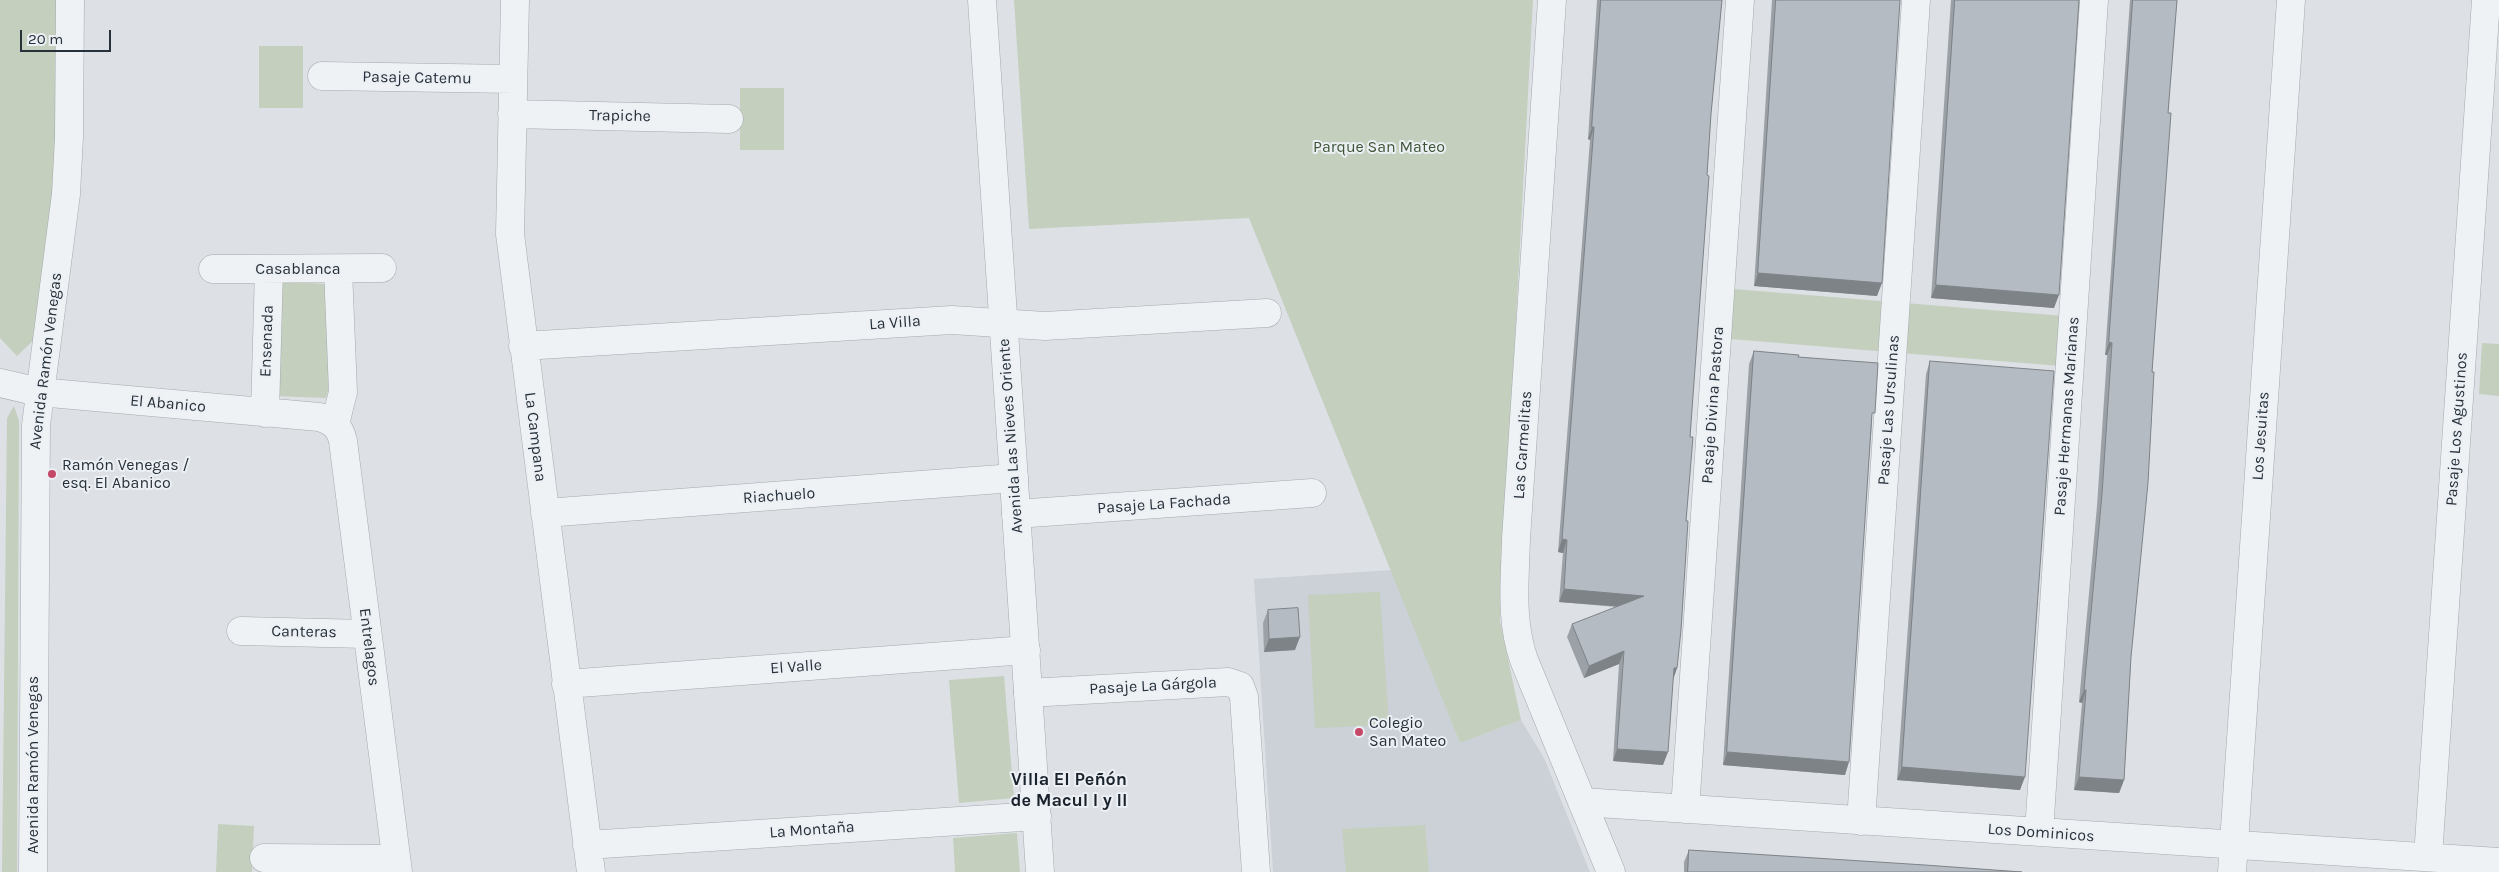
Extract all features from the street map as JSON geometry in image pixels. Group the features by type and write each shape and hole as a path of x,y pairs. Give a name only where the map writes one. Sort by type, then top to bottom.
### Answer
{"street":[{"name":"Avenida Ramón Venegas","path":"33,872 35,463 39,392 66,194 69,137 70,0"},
{"name":"La Campana","path":"515,0 510,234 591,872"},
{"name":"Avenida Las Nieves Oriente","path":"982,0 1040,872"},
{"name":"Las Carmelitas","path":"1552,0 1516,539 1515,628 1524,660 1611,872"},
{"name":"Pasaje Divina Pastora","path":"1685,809 1740,0"},
{"name":"Pasaje Las Ursulinas","path":"1862,821 1916,0"},
{"name":"Pasaje Hermanas Marianas","path":"2039,832 2094,0"},
{"name":"Los Jesuitas","path":"2232,872 2291,0"},
{"name":"Pasaje Los Agustinos","path":"2428,857 2486,0"},
{"name":"Pasaje Catemu","path":"322,76 513,79"},
{"name":"Trapiche","path":"512,114 729,119"},
{"path":"335,424 343,392 338,268"},
{"name":"Casablanca","path":"213,269 382,268"},
{"name":"Ensenada","path":"265,413 270,269"},
{"name":"La Villa","path":"523,346 952,320 1045,326 1266,313"},
{"name":"El Abanico","path":"0,383 39,392 319,417 335,424"},
{"name":"Entrelagos","path":"335,424 341,432 397,865"},
{"name":"Riachuelo","path":"545,513 1014,478"},
{"name":"Pasaje La Fachada","path":"1016,514 1312,493"},
{"name":"Canteras","path":"241,631 367,634"},
{"name":"El Valle","path":"566,684 1026,650"},
{"name":"Pasaje La Gárgola","path":"1028,693 1228,682 1240,686 1244,697 1256,872"},
{"name":"Los Dominicos","path":"1582,802 2499,862"},
{"name":"La Montaña","path":"587,845 1037,816"},
{"path":"264,858 397,865"}],"shaded area":[{"name":"Colegio San Mateo","path":"1392,570 1460,743 1521,720 1544,758 1590,872 1273,872 1254,579"}],"green space":[{"path":"0,0 61,0 59,154 35,339 17,356 0,338"},
{"name":"Parque San Mateo","path":"1014,0 1533,0 1500,621 1521,720 1460,743 1249,218 1029,229"},
{"path":"259,46 303,46 303,108 259,108"},
{"path":"740,88 784,88 784,150 740,150"},
{"path":"279,281 326,284 332,375 326,398 276,396"},
{"path":"1734,289 2064,316 2060,366 1730,339"},
{"path":"2482,343 2499,344 2499,396 2479,394"},
{"path":"14,406 19,421 17,872 2,872 7,418"},
{"path":"1380,592 1389,725 1315,728 1308,595"},
{"path":"1004,676 1014,798 959,803 949,680"},
{"path":"218,824 254,826 252,872 216,872"},
{"path":"1425,825 1429,872 1346,872 1342,829"},
{"path":"1017,833 1020,872 955,872 953,838"}],"building":[{"path":"1601,0 1722,0 1707,175 1709,176 1690,437 1693,437 1686,521 1688,521 1681,630 1677,668 1674,668 1668,752 1617,749 1624,651 1589,666 1572,624 1644,596 1564,589 1567,540 1562,539 1594,127 1592,127"},
{"path":"1776,0 1900,0 1882,283 1758,273"},
{"path":"1955,0 2079,0 2059,295 1936,285"},
{"path":"2133,0 2177,0 2168,113 2171,113 2152,372 2154,372 2148,483 2131,657 2124,780 2079,777 2086,690 2084,690 2102,494 2112,343 2109,342"},
{"path":"1754,351 1799,355 1798,357 1878,363 1875,413 1872,413 1849,762 1727,752"},
{"path":"1930,361 2054,371 2025,777 1902,767"},
{"path":"1298,608 1300,637 1269,639 1268,610"},
{"path":"1689,850 1925,865 2022,872 1688,872"}],"place":[{"name":"Ramón Venegas / esq. El Abanico","path":"52,474"},
{"name":"Colegio San Mateo","path":"1359,732"}],"district":[{"name":"Villa El Peñón de Macul I y II","path":"1069,790"}]}
